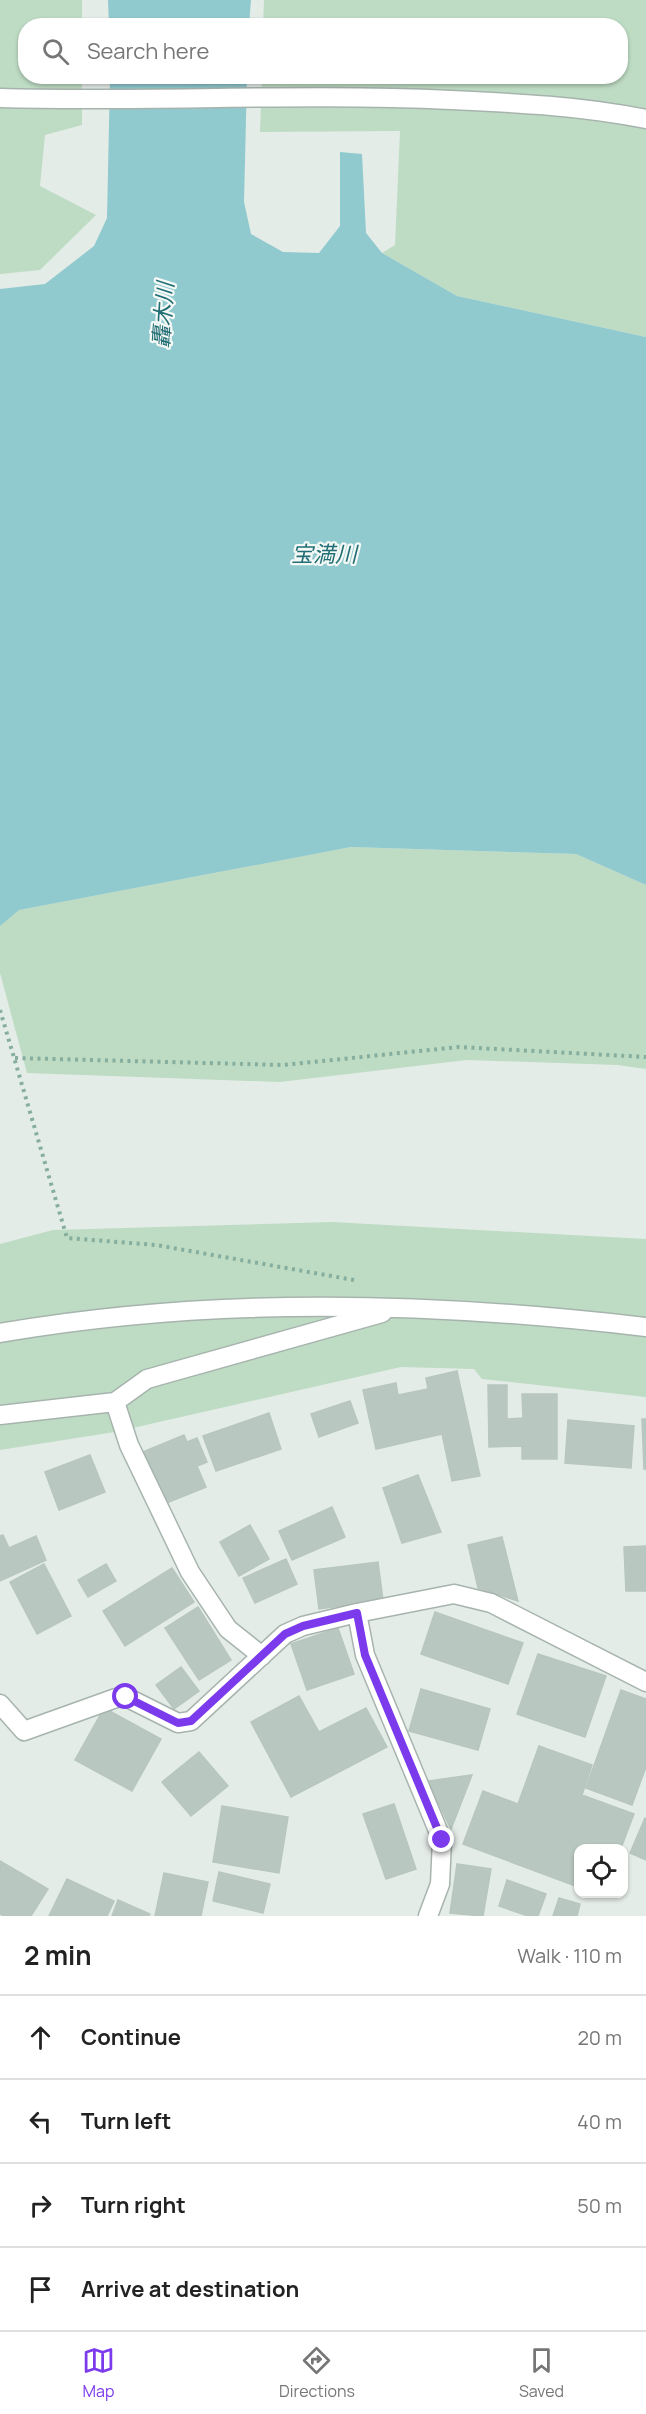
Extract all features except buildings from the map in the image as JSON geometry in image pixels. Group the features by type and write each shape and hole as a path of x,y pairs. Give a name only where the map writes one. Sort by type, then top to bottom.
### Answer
{"street":[{"path":"0,98 99,101 386,97 533,103 603,110 646,119"},
{"path":"0,1415 115,1402 147,1379 404,1307"},
{"path":"0,1333 76,1320 208,1310 404,1307 505,1312 646,1327"},
{"path":"115,1402 129,1445 190,1572 228,1629 262,1656"},
{"path":"0,1704 24,1731 116,1698 126,1697 178,1723 191,1721 285,1634 357,1613 454,1594 491,1604 646,1682"},
{"path":"357,1613 365,1655 442,1840 440,1884 428,1916"}],"path":[{"path":"0,1010 67,1238 156,1245 360,1281"},
{"path":"15,1058 283,1065 459,1047 646,1058"}],"green space":[{"path":"0,0 82,0 82,18 18,18 18,84 82,84 82,125 45,135 40,186 96,215 40,270 0,274"},
{"path":"264,0 646,0 646,337 457,296 382,253 395,245 400,131 260,132 262,84 628,84 628,18 263,18"},
{"path":"351,847 576,854 646,885 646,1069 617,1065 467,1060 280,1082 27,1073 0,973 0,926 18,910"},
{"path":"332,1222 646,1239 646,1397 482,1379 474,1369 401,1367 115,1432 0,1450 0,1244 53,1230"}],"water":[{"path":"108,0 251,0 250,18 109,18"},
{"path":"110,84 247,84 244,202 251,234 283,252 319,253 340,226 340,152 362,154 366,233 382,253 457,296 646,337 646,885 576,854 351,847 19,910 0,926 0,289 45,284 94,246 107,218"}],"route":[{"path":"126,1697 178,1723 191,1721 285,1634 303,1626 357,1613 365,1655 442,1840"}],"water label":[{"name":"轟木川","path":"163,315"},
{"name":"宝満川","path":"324,554"}]}
